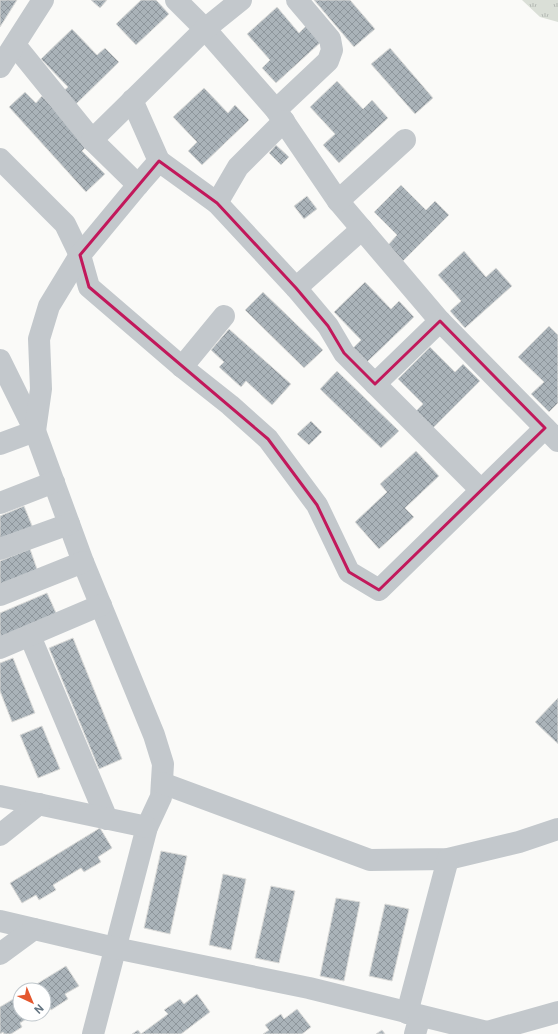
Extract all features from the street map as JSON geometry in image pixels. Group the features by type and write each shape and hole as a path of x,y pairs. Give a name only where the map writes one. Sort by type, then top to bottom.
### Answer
{"street":[{"path":"0,66 16,45 43,0"},
{"path":"0,159 64,224 80,255 89,287 182,367 230,405 268,439 317,505 349,572 379,590 481,490 552,434 440,321 338,201 280,116 205,29 176,0"},
{"path":"92,140 205,29 241,0"},
{"path":"217,203 238,167 328,61 332,50 330,39 297,0"},
{"path":"16,45 92,140 138,185"},
{"path":"132,100 159,161 217,203 296,288 328,326 344,353 481,490"},
{"path":"338,201 405,140"},
{"path":"35,431 41,389 39,339 49,306 80,255 159,161"},
{"path":"296,288 362,229"},
{"path":"182,367 224,316"},
{"path":"375,384 440,321"},
{"path":"0,360 35,431 83,562 154,735 163,764 161,797 147,827 93,1034"},
{"path":"0,444 35,431"},
{"path":"0,503 54,482"},
{"path":"0,549 69,524"},
{"path":"0,595 83,562"},
{"path":"0,648 101,605"},
{"path":"30,636 107,819"},
{"path":"162,783 370,860 448,859 519,842 558,829"},
{"path":"3,791 39,804 147,827"},
{"path":"0,835 39,804"},
{"path":"414,1021 448,859"},
{"path":"0,921 115,948 309,988 414,1021 491,1033 558,1012"},
{"path":"0,954 34,929"}],"highlighted area":[{"path":"159,161 217,203 296,288 328,326 344,353 375,384 440,321 545,428 379,590 349,572 317,505 268,439 89,287 80,255"}],"green space":[{"path":"522,0 558,0 558,22 540,17"}],"building":[{"path":"0,0 17,0 0,27"},
{"path":"91,0 107,0 100,8"},
{"path":"141,0 156,0 169,14 136,45 116,24"},
{"path":"314,0 350,0 375,29 354,47"},
{"path":"277,7 299,33 307,25 322,41 276,83 262,68 270,60 247,34"},
{"path":"72,29 97,55 105,48 119,62 74,106 61,93 68,87 41,59"},
{"path":"390,48 433,98 415,114 371,64"},
{"path":"337,81 363,109 372,100 388,118 339,163 323,145 335,134 310,107"},
{"path":"204,88 228,113 235,105 249,120 202,165 188,151 197,142 173,117"},
{"path":"25,92 36,103 42,96 88,145 82,151 105,174 86,192 9,107"},
{"path":"276,145 289,157 281,165 269,153"},
{"path":"401,185 426,210 435,201 449,215 403,261 388,245 397,235 374,212"},
{"path":"307,196 317,209 304,219 294,206"},
{"path":"464,251 486,277 496,268 512,286 465,328 450,311 461,301 438,275"},
{"path":"365,282 391,309 399,301 414,317 367,362 353,348 361,340 334,312"},
{"path":"263,292 323,350 304,368 245,310"},
{"path":"549,326 558,335 558,403 549,412 531,394 544,382 518,357"},
{"path":"229,329 291,384 272,405 246,381 241,387 219,367 224,362 211,350"},
{"path":"430,347 455,372 463,364 480,381 433,428 416,411 423,404 398,379"},
{"path":"337,371 399,431 381,448 320,389"},
{"path":"311,421 322,432 309,445 297,434"},
{"path":"416,451 439,476 405,508 414,517 379,549 355,522 387,492 380,484"},
{"path":"24,506 33,528 0,542 0,516"},
{"path":"30,549 38,572 0,587 0,561"},
{"path":"47,593 57,615 0,640 0,613"},
{"path":"73,638 122,759 99,769 49,648"},
{"path":"13,658 35,713 12,722 0,691 0,663"},
{"path":"558,698 558,744 535,722"},
{"path":"42,726 60,769 38,778 20,735"},
{"path":"100,828 112,848 98,857 101,862 84,872 81,868 53,885 56,890 39,900 36,895 22,903 10,883"},
{"path":"161,851 187,856 170,934 144,928"},
{"path":"223,874 246,879 231,950 209,945"},
{"path":"271,886 295,891 279,963 255,958"},
{"path":"336,898 360,902 344,981 320,976"},
{"path":"385,904 409,909 392,981 369,976"},
{"path":"66,966 79,986 65,994 68,999 52,1009 52,982 40,982"},
{"path":"197,994 210,1012 181,1034 141,1034 168,1014 164,1010 180,999 184,1004"},
{"path":"12,1000 12,1022 22,1022 20,1023 22,1027 11,1034 4,1034 3,1032 0,1034 0,1007"},
{"path":"297,1009 311,1027 302,1034 263,1034 269,1030 265,1025 281,1014 284,1019"},
{"path":"138,1030 141,1034 132,1034"},
{"path":"382,1030 385,1034 376,1034"}]}
